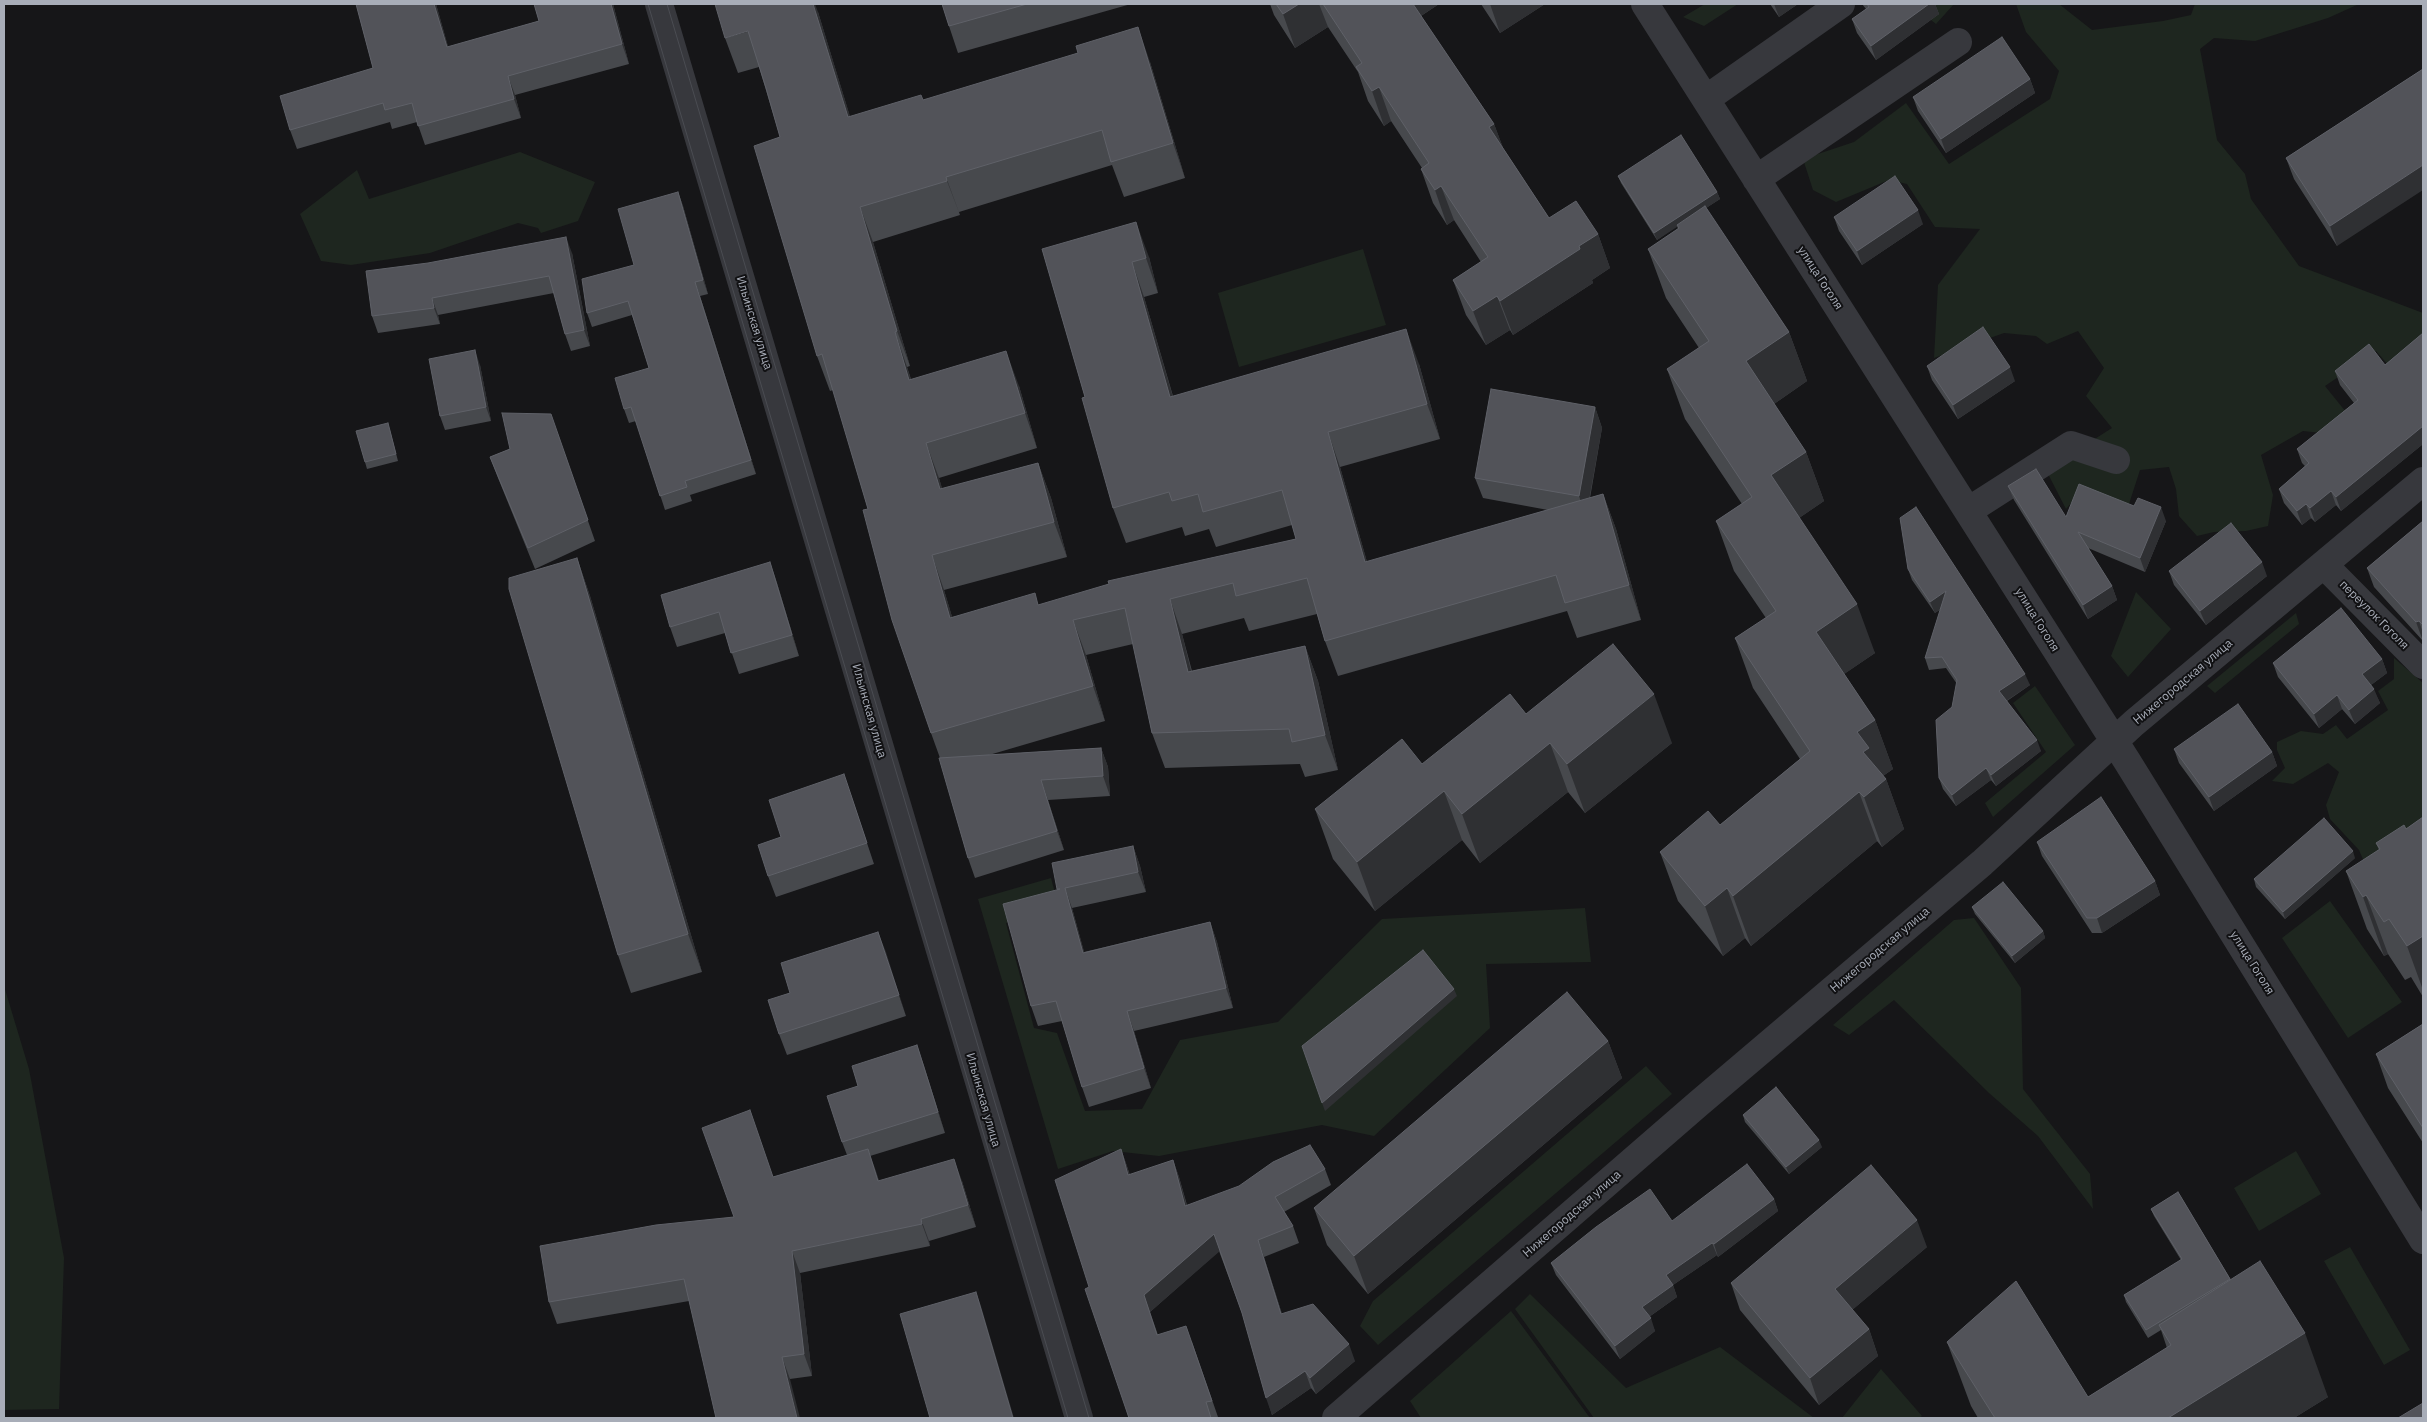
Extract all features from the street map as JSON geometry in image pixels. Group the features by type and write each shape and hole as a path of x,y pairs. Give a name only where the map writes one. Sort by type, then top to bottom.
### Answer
{"street":[{"name":"Ильинская улица","path":"659,4 1079,1418"},
{"path":"1706,99 1842,4"},
{"name":"улица Гоголя","path":"1655,8 1706,99 2114,740 2423,1240"},
{"path":"1756,179 1958,42"},
{"path":"1968,511 2071,444 2116,460"},
{"name":"Нижегородская улица","path":"1336,1418 1698,1104 1982,863 2114,740 2423,481"},
{"name":"переулок Гоголя","path":"2324,565 2423,665"}],"shaded area":[{"path":"1705,4 1738,4 1704,26 1683,17"},
{"path":"1911,4 1954,4 1936,24"},
{"path":"2016,4 2059,4 2092,30 2163,21 2191,15 2195,4 2359,4 2328,18 2255,41 2214,38 2200,49 2217,140 2245,174 2251,199 2299,266 2423,313 2423,340 2418,399 2376,351 2325,386 2367,438 2303,431 2261,455 2273,495 2268,526 2246,531 2214,532 2197,536 2179,516 2176,489 2169,467 2140,470 2129,504 2078,495 2066,509 2046,470 2112,428 2086,396 2104,368 2078,331 2047,344 2036,336 2004,333 1934,358 1938,285 1980,229 1935,227 1907,184 1889,180 1836,202 1813,190 1803,159 1854,142 1906,103 1949,164 2050,99 2059,71 2026,32"},
{"path":"520,152 595,182 578,221 541,233 538,228 518,223 430,253 351,265 321,261 300,214 357,170 369,199"},
{"path":"1363,249 1386,325 1239,367 1218,293"},
{"path":"2136,592 2171,629 2128,677 2111,656"},
{"path":"2296,613 2299,624 2215,693 2207,686"},
{"path":"2394,658 2423,683 2423,831 2365,864 2359,850 2330,819 2326,805 2339,772 2328,763 2293,784 2272,781 2285,768 2277,750 2277,742 2301,731 2323,734 2336,725 2347,739 2388,710 2378,691 2394,679"},
{"path":"2035,686 2075,745 1993,817 1985,803 2046,752 2013,703"},
{"path":"1051,878 1059,908 1006,923 1034,1028 1057,1033 1085,1111 1142,1109 1180,1040 1278,1022 1382,919 1585,908 1591,962 1486,964 1490,1028 1374,1136 1322,1125 1159,1156 1113,1151 1058,1169 978,899"},
{"path":"2330,901 2402,1002 2348,1038 2282,938"},
{"path":"1974,918 2021,988 2023,1089 2090,1174 2093,1209 2038,1136 1989,1093 1894,1000 1849,1035 1833,1025 1954,920"},
{"path":"4,986 29,1069 64,1258 59,1409 4,1410"},
{"path":"1646,1066 1672,1094 1378,1345 1360,1326 1373,1301"},
{"path":"2296,1151 2321,1194 2259,1231 2234,1188"},
{"path":"2350,1247 2410,1350 2384,1365 2324,1261"},
{"path":"1530,1294 1626,1388 1720,1347 1814,1418 1594,1418 1515,1309"},
{"path":"1511,1311 1590,1418 1421,1418 1410,1401"},
{"path":"1881,1369 1922,1416 1919,1418 1842,1418"}],"building":[{"path":"356,4 434,4 447,47 539,21 534,4 611,4 622,44 508,76 514,99 418,126 412,103 385,110 383,103 290,130 280,96 373,68"},
{"path":"715,4 813,4 848,117 921,95 923,100 1078,53 1076,46 1138,27 1173,143 1111,162 1102,130 946,177 947,181 860,207 897,331 895,332 909,380 1006,351 1025,413 926,443 940,489 1038,463 1054,522 932,555 950,618 1035,593 1038,605 1109,584 1108,581 1296,539 1282,490 1203,512 1198,494 1172,501 1169,492 1113,508 1082,398 1085,397 1042,249 1136,222 1146,258 1132,262 1170,397 1406,329 1427,404 1328,432 1365,562 1603,494 1629,585 1565,603 1556,575 1325,641 1307,578 1236,596 1233,583 1170,599 1188,672 1305,646 1325,735 1292,742 1289,729 1152,733 1125,608 1073,620 1093,686 931,733 892,620 863,510 868,509 822,354 817,356 754,146 780,137 766,88 748,31 725,38"},
{"path":"942,4 1027,4 949,26"},
{"path":"1276,4 1299,4 1283,14"},
{"path":"1323,4 1413,4 1494,124 1489,127 1549,218 1576,201 1598,234 1579,246 1580,249 1500,301 1497,296 1473,311 1453,280 1488,257 1441,186 1435,190 1421,169 1429,163 1379,87 1372,91 1356,67 1362,63"},
{"path":"1867,4 1929,4 1871,46 1852,19 1869,7"},
{"path":"2002,37 2030,79 1941,139 1913,97"},
{"path":"2423,69 2423,165 2330,226 2286,158"},
{"path":"1681,135 1717,192 1654,233 1618,176"},
{"path":"1895,176 1918,210 1857,251 1834,217"},
{"path":"678,192 703,280 695,282 751,460 685,481 687,487 660,496 631,407 624,409 615,378 649,368 628,301 587,313 582,279 634,265 618,209"},
{"path":"1705,206 1789,332 1746,361 1806,452 1771,475 1857,604 1816,632 1875,720 1857,732 1869,748 1863,752 1886,779 1864,797 1859,792 1733,896 1727,888 1705,906 1660,852 1708,811 1720,825 1810,751 1735,638 1776,611 1716,521 1752,497 1667,369 1709,341 1648,249 1679,228 1677,225"},
{"path":"566,237 584,330 565,334 549,276 432,298 434,308 372,316 366,271 428,263"},
{"path":"1983,327 2010,367 1953,405 1927,366"},
{"path":"2423,333 2423,426 2336,497 2331,491 2310,508 2306,504 2297,511 2279,489 2309,463 2297,449 2358,400 2335,371 2369,344 2385,365"},
{"path":"475,350 486,407 440,416 429,359"},
{"path":"1491,389 1595,407 1579,496 1475,478"},
{"path":"502,413 551,414 588,520 528,548 490,457 510,449"},
{"path":"388,423 396,454 365,462 356,431"},
{"path":"2036,469 2066,517 2079,484 2134,506 2138,498 2161,507 2140,558 2078,532 2112,586 2083,605 2008,486"},
{"path":"1916,507 2025,674 1999,691 2037,740 1991,775 1986,768 1952,795 1939,778 1936,720 1952,707 1957,680 1942,657 1925,658 1946,591 1930,602 1908,569 1900,518"},
{"path":"2423,521 2423,625 2419,621 2416,622 2367,568"},
{"path":"2231,523 2262,562 2200,611 2169,571"},
{"path":"577,558 688,934 618,955 509,589 509,578"},
{"path":"770,562 792,635 731,653 719,612 670,627 661,595"},
{"path":"2341,608 2382,659 2362,674 2374,689 2349,710 2337,695 2314,714 2273,663"},
{"path":"1613,644 1654,694 1567,764 1550,743 1462,814 1444,791 1357,862 1315,809 1402,739 1422,764 1510,694 1526,714"},
{"path":"2238,704 2272,752 2209,797 2174,749"},
{"path":"1101,748 1103,776 1041,780 1057,831 968,858 939,758"},
{"path":"844,774 867,843 768,876 758,845 781,837 769,800"},
{"path":"2101,797 2155,881 2097,918 2087,918 2037,842"},
{"path":"2423,817 2423,936 2407,946 2389,919 2384,922 2366,895 2363,897 2346,871 2380,849 2376,843 2404,825 2406,829"},
{"path":"2324,818 2353,851 2283,912 2254,879"},
{"path":"1133,846 1138,872 1065,888 1083,953 1210,922 1226,988 1127,1011 1144,1068 1082,1087 1056,1001 1031,1006 1003,904 1060,889 1057,889 1052,863"},
{"path":"2003,882 2043,931 2012,956 1972,907"},
{"path":"878,932 899,995 779,1034 768,1000 790,993 781,963"},
{"path":"1423,950 1454,989 1322,1103 1302,1046"},
{"path":"1567,992 1608,1041 1354,1256 1314,1208"},
{"path":"2423,1024 2423,1128 2376,1054"},
{"path":"917,1045 938,1112 842,1142 827,1096 858,1086 852,1066"},
{"path":"1776,1087 1819,1140 1786,1167 1743,1115"},
{"path":"750,1110 773,1177 868,1149 878,1181 954,1159 968,1205 921,1219 922,1224 792,1251 804,1354 782,1357 797,1418 716,1418 684,1279 549,1302 540,1246 656,1225 734,1217 702,1128"},
{"path":"1310,1145 1325,1169 1275,1197 1293,1226 1258,1240 1281,1314 1313,1304 1349,1344 1310,1378 1305,1371 1266,1398 1242,1313 1214,1234 1144,1295 1157,1335 1186,1326 1212,1401 1206,1402 1211,1418 1129,1418 1085,1289 1089,1287 1055,1180 1121,1149 1128,1175 1173,1160 1185,1206 1239,1186 1273,1162"},
{"path":"1747,1164 1774,1199 1714,1244 1712,1243 1666,1275 1673,1285 1642,1307 1651,1318 1615,1346 1551,1263 1596,1227 1650,1189 1672,1221"},
{"path":"1871,1165 1917,1220 1835,1289 1869,1329 1810,1378 1731,1283"},
{"path":"2178,1192 2230,1279 2146,1330 2124,1295 2182,1259 2151,1209"},
{"path":"2260,1261 2305,1333 2168,1418 1995,1418 1947,1342 2016,1281 2088,1397 2171,1345 2159,1325"},
{"path":"976,1292 1013,1418 930,1418 900,1314"},
{"path":"2423,1403 2423,1418 2398,1418"}],"tram line":[{"path":"648,4 1068,1418"},
{"path":"667,4 1089,1418"}]}
